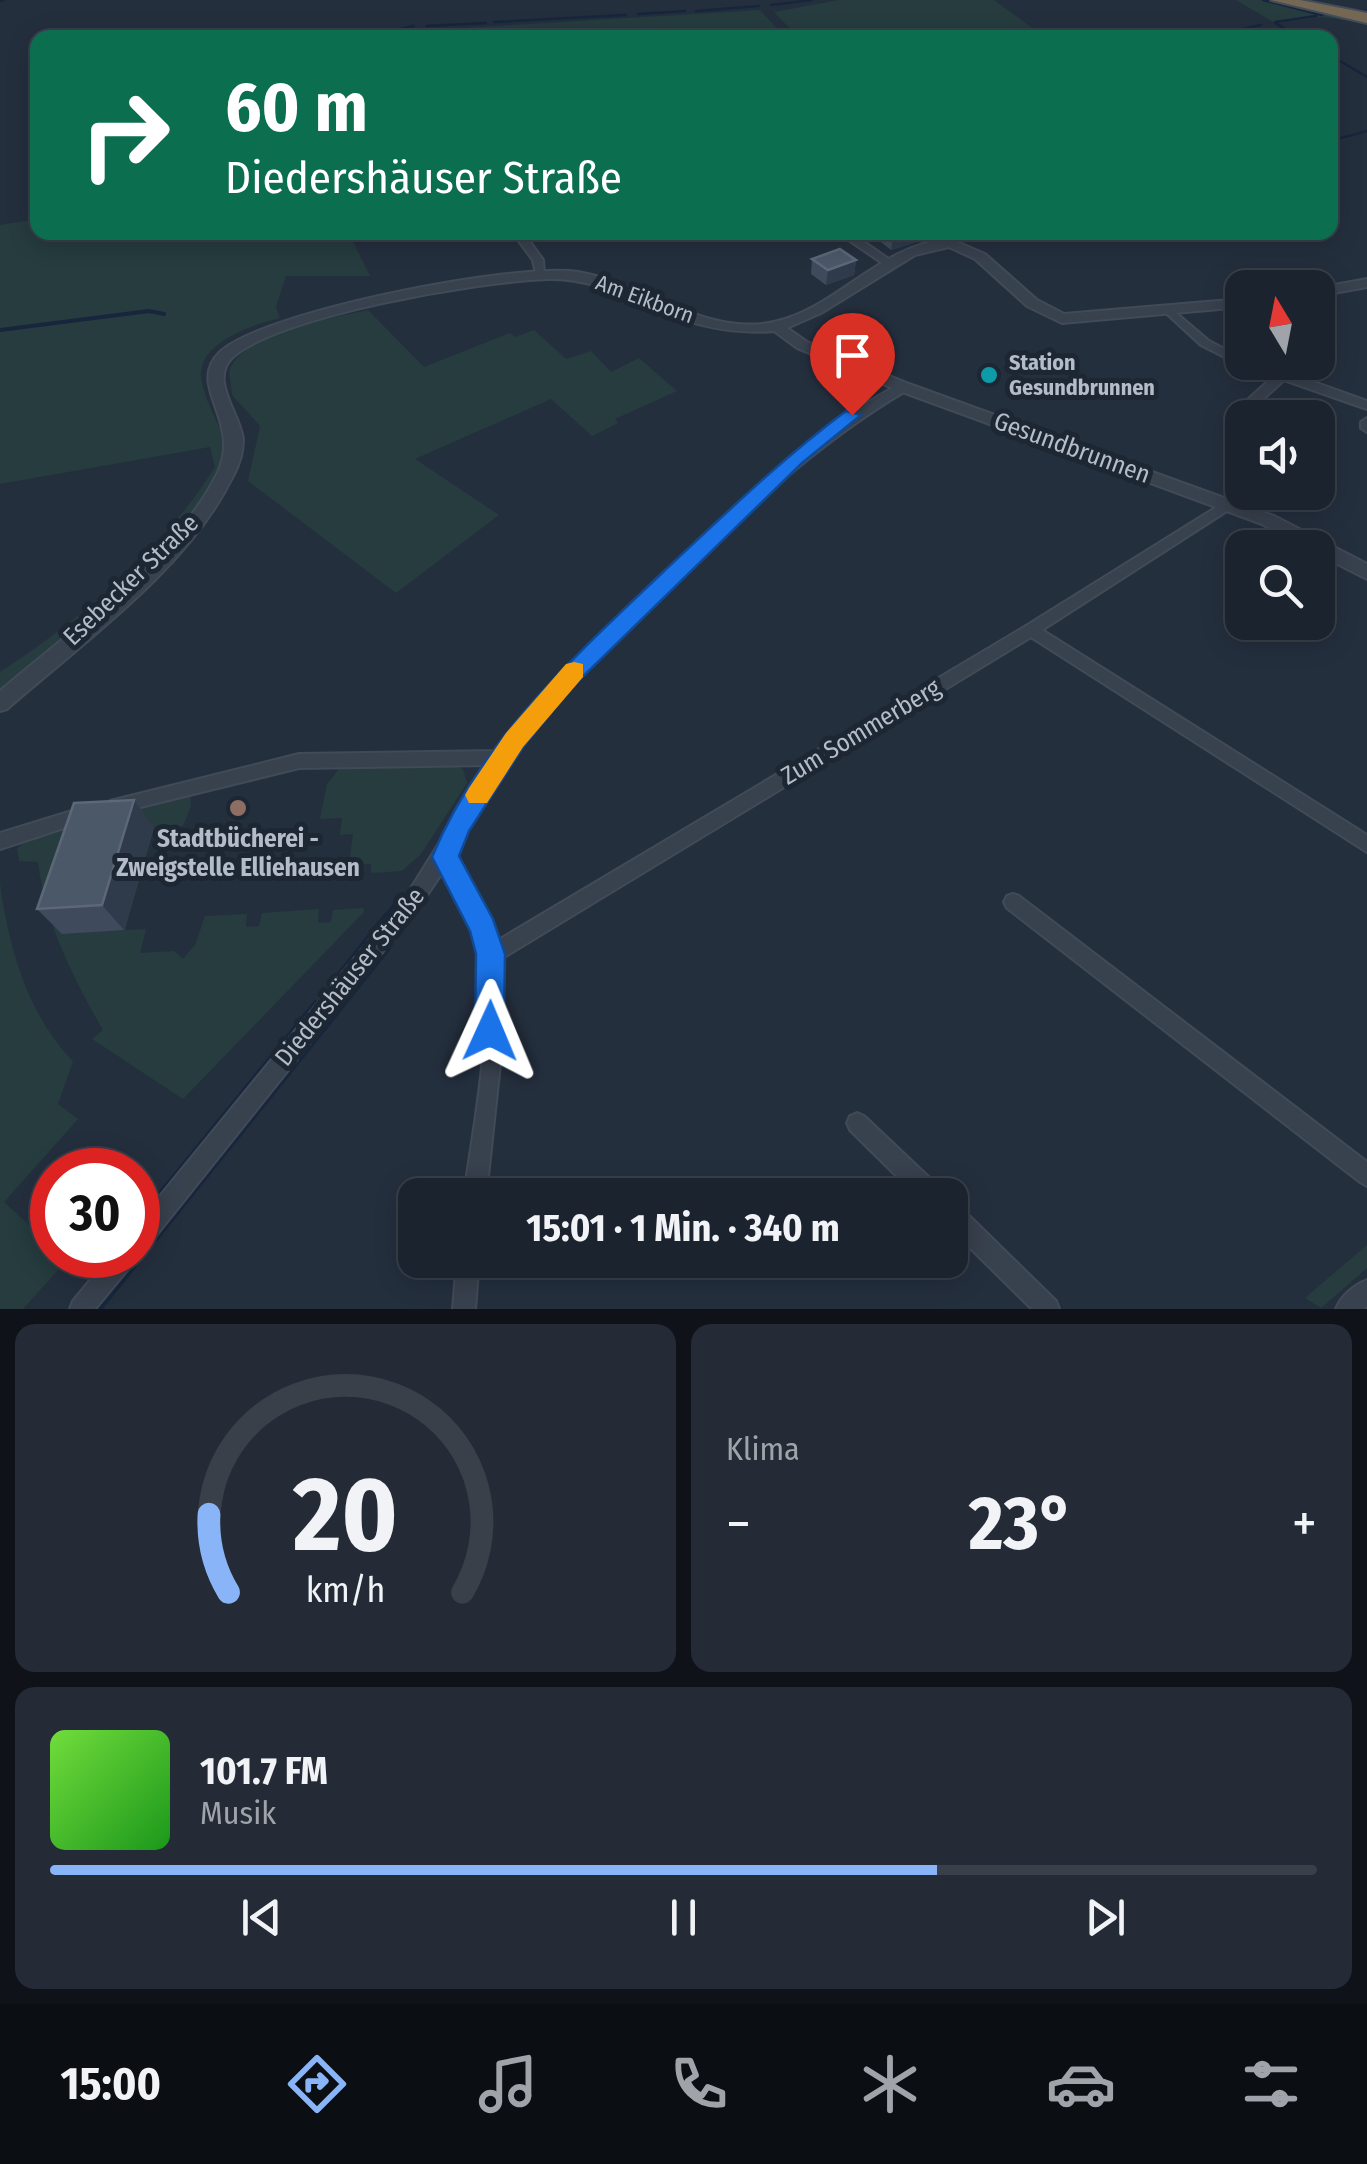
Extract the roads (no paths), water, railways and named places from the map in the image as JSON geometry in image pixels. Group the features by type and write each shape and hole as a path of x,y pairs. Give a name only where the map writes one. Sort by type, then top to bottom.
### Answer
{"highway":[{"path":"1278,0 1367,17"},
{"path":"1287,0 1367,17"}],"street":[{"path":"523,240 538,260 540,272"},
{"path":"854,240 892,264"},
{"path":"777,327 934,240"},
{"path":"943,240 970,251 1039,309 1059,318 1225,305"},
{"name":"Am Eikborn","path":"540,272 591,279 702,320 777,327"},
{"name":"Esebecker Straße","path":"0,703 170,550 211,500 234,449 233,428 214,382 219,363 232,349 270,330 335,310 540,272"},
{"path":"1335,289 1367,283"},
{"path":"1169,310 1204,344 1225,353"},
{"name":"Gesundbrunnen","path":"777,327 802,345 903,387 1225,503"},
{"path":"1254,400 1276,380"},
{"path":"1298,380 1367,405"},
{"name":"Diedershäuser Straße","path":"160,1213 446,857 458,826 502,758 563,682 788,464 839,424 903,387"},
{"name":"Zum Sommerberg","path":"490,954 1031,630 1225,506"},
{"name":"Gesundbrunnen","path":"1240,510 1367,572"},
{"path":"1031,630 1367,844"},
{"path":"3,840 276,764 343,758 502,758"},
{"path":"446,857 484,928 490,954 485,1112 477,1178"},
{"path":"1013,902 1367,1176"},
{"path":"858,1123 914,1178"},
{"path":"968,1231 1048,1309"},
{"path":"81,1309 106,1278"},
{"path":"464,1309 467,1278"},
{"path":"1347,1309 1367,1290"}],"waterway":[{"path":"0,1 4,0"},
{"path":"771,5 812,0"},
{"path":"1263,0 1322,15"},
{"path":"696,11 759,6"},
{"path":"1351,10 1367,11"},
{"path":"638,14 685,11"},
{"path":"494,22 626,15"},
{"path":"1275,22 1316,16"},
{"path":"427,26 486,23"},
{"path":"1277,24 1287,30"},
{"path":"1238,30 1261,25"},
{"path":"396,30 414,26"},
{"path":"1338,60 1367,77"},
{"path":"1338,139 1367,131"},
{"path":"0,330 149,311 164,314"},
{"path":"384,919 403,895"},
{"path":"339,975 386,916"},
{"path":"99,1309 388,948"},
{"path":"160,1195 316,1003"}],"place":[{"name":"Station Gesundbrunnen","path":"989,375"},
{"name":"Stadtbücherei - Zweigstelle Elliehausen","path":"238,808"}]}
